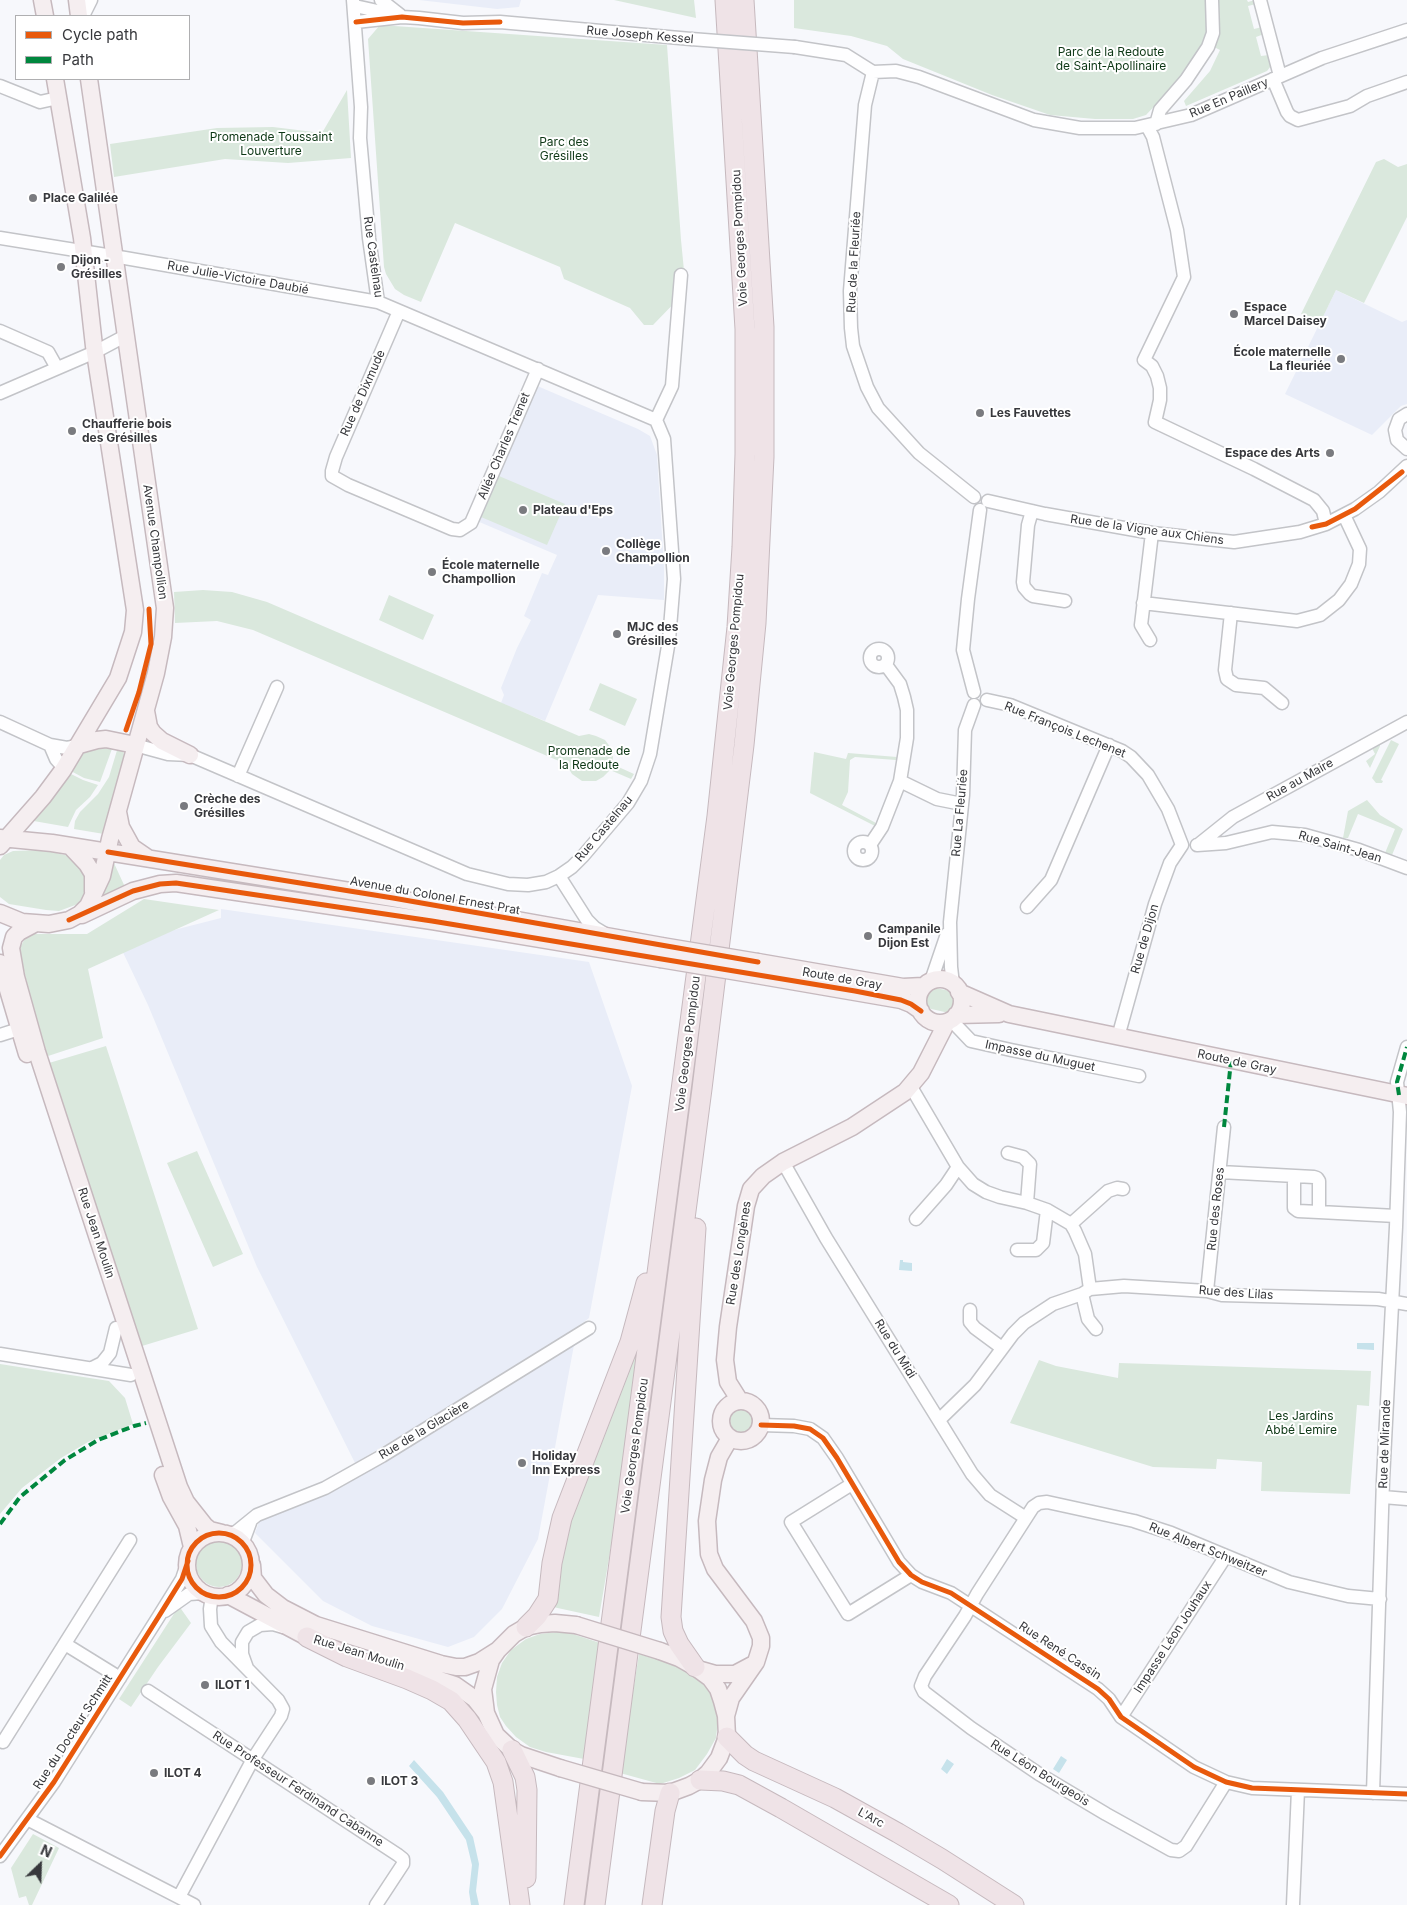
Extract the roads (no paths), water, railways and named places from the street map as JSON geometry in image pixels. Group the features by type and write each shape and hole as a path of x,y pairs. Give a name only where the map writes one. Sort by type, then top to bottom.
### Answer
{"highway":[{"name":"Voie Georges Pompidou","path":"574,1905 717,816 737,627 745,454 745,329 725,0"},
{"name":"Voie Georges Pompidou","path":"595,1905 702,1089 744,745 756,624 764,457 764,327 744,0"},
{"path":"698,1668 679,1644 673,1631 671,1617 696,1218 702,1089"},
{"path":"526,1628 537,1616 548,1599 558,1531 630,1342 669,1187"},
{"path":"307,1637 347,1657 432,1690 451,1701 467,1719 496,1762 502,1782 520,1905"},
{"name":"L'Arc","path":"727,1737 754,1761 834,1798 891,1829 1014,1905"},
{"path":"512,1750 525,1777 527,1790 526,1905"},
{"path":"700,1780 724,1781 738,1785 949,1905"},
{"path":"652,1905 665,1811 670,1793"}],"main road":[{"path":"42,0 45,15"},
{"path":"77,0 80,15"},
{"name":"Avenue Champollion","path":"55,80 58,98 99,254 125,336 165,608 160,656 110,839 102,876 93,897 84,911 69,920"},
{"name":"Avenue Champollion","path":"2,841 43,797 79,745 118,678 133,632 135,610 95,352 99,254 89,80"},
{"path":"146,709 147,720 153,733 162,741 190,755"},
{"path":"79,745 106,739 135,745"},
{"path":"118,812 121,827 132,847 152,861"},
{"name":"Avenue du Colonel Ernest Prat","path":"2,841 70,846 152,861 393,898 609,936 661,952"},
{"path":"70,846 87,864 93,874 93,897"},
{"name":"Avenue du Colonel Ernest Prat","path":"69,920 133,890 160,884 176,883 432,921 661,952 757,969"},
{"path":"0,914 34,924 69,920"},
{"name":"Rue Jean Moulin","path":"34,924 14,937 11,948 14,967 38,1052 179,1487 186,1502 205,1526 210,1530 225,1533"},
{"name":"Rue Jean Moulin","path":"0,963 19,1029 171,1497 187,1526 190,1554"},
{"name":"Route de Gray","path":"757,969 903,987 927,984"},
{"name":"Route de Gray","path":"757,969 901,1000 911,1004 923,1014"},
{"path":"921,1074 927,1032 918,1002 919,993 927,984 943,979 956,988 962,1004 951,1019 939,1023 923,1014"},
{"name":"Route de Gray","path":"956,988 1009,1014 1403,1096"},
{"name":"Route de Gray","path":"951,1019 1009,1014"},
{"name":"Rue des Longènes","path":"740,1401 728,1382 724,1360 746,1206 748,1197 756,1182 783,1162 852,1126 899,1097 921,1074 951,1019"},
{"path":"747,1401 757,1408 761,1425 754,1436 749,1440 742,1441 730,1438 722,1428 721,1416 728,1405 747,1401"},
{"path":"726,1716 736,1689 756,1662 761,1646 758,1629 715,1569 709,1554 707,1521 713,1480 719,1457 730,1438"},
{"path":"225,1533 238,1538 246,1546 252,1565 250,1575 238,1591 215,1595 191,1579 188,1570 190,1554 205,1536 225,1533"},
{"name":"Rue Jean Moulin","path":"252,1565 253,1578 266,1595 303,1619 316,1624 441,1664 456,1667 480,1662 498,1650"},
{"name":"Rue Jean Moulin","path":"215,1595 307,1637 447,1682 475,1698 486,1713"},
{"path":"698,1668 710,1678 718,1689 726,1716 727,1737 719,1758 708,1773 689,1786 670,1793 652,1794 642,1792 534,1760 512,1750 496,1735 486,1713 483,1689 491,1660 514,1634 526,1628 555,1623 576,1625 660,1651 715,1674 735,1674 756,1662"}],"street":[{"path":"84,15 91,0"},
{"path":"381,0 402,17"},
{"path":"1212,0 1213,33 1208,47 1186,80 1160,110 1152,125 1153,137 1177,230 1184,277 1144,360 1152,366 1160,388 1160,400 1155,422 1314,500 1324,511 1326,524"},
{"path":"1260,0 1277,77 1287,112 1290,116 1298,120 1350,106 1367,96 1407,82"},
{"name":"Rue Joseph Kessel","path":"354,3 402,17 463,23 500,22 795,46 846,55 873,72"},
{"name":"Rue Castelnau","path":"135,745 168,754 190,755 467,874 508,884 528,885 546,882 559,876 583,856 628,803 641,781 650,754 669,640 674,580 664,439 656,420 538,368 378,302 369,238 360,138 361,107 354,3"},
{"name":"Rue Joseph Kessel","path":"356,22 402,17"},
{"name":"Rue En Paillery","path":"873,72 896,71 919,77 1034,120 1080,128 1121,129 1152,125 1191,115 1322,58 1407,30"},
{"name":"Rue de la Fleuriée","path":"873,72 865,105 850,291 853,346 867,387 878,408 919,453 974,497 972,504 975,509 984,506"},
{"path":"0,86 40,102 58,98"},
{"path":"0,238 99,254"},
{"name":"Rue Julie-Victoire Daubié","path":"99,254 378,302"},
{"path":"656,420 672,386 681,275"},
{"name":"Rue de Dixmude","path":"399,311 333,464 332,476 348,485 452,529 460,530 471,523"},
{"path":"0,331 48,352 57,368"},
{"path":"0,393 95,352 125,336"},
{"name":"Allée Charles Trenet","path":"471,523 538,368"},
{"path":"1407,414 1399,419 1395,430 1397,440 1407,449"},
{"name":"Rue de la Vigne aux Chiens","path":"984,506 1032,511 1152,533 1234,542 1300,532 1326,524 1344,515 1379,492 1405,471"},
{"path":"974,699 963,650 968,599 984,506"},
{"path":"1032,511 1028,525 1024,587 1026,591 1034,596 1065,601"},
{"path":"1143,604 1297,621 1320,615 1339,600 1352,584 1359,564 1360,549 1344,515"},
{"path":"1150,640 1141,625 1152,533"},
{"path":"1231,613 1225,670 1227,679 1236,685 1264,688 1282,703"},
{"path":"870,845 882,827 900,781 907,738 907,710 900,684 886,665"},
{"path":"238,776 277,686"},
{"name":"Rue François Lechenet","path":"974,699 982,691 986,695 986,700 1010,705 1109,745 1131,757 1144,769 1168,809 1182,845"},
{"name":"Rue La Fleuriée","path":"956,988 951,965 950,922 962,804 965,730 974,699"},
{"path":"0,722 50,745 67,748 79,745"},
{"name":"Rue au Maire","path":"1198,845 1233,817 1407,722"},
{"path":"50,745 56,759 64,768"},
{"path":"1027,907 1051,880 1109,745"},
{"path":"900,781 937,799 962,804"},
{"name":"Rue Saint-Jean","path":"1182,845 1226,843 1272,832 1305,835 1359,850 1407,868"},
{"name":"Rue de Dijon","path":"1118,1037 1155,904 1170,864 1182,845"},
{"path":"559,876 587,920 595,928 609,936"},
{"name":"Rue La Fleuriée","path":"927,984 950,922"},
{"name":"Impasse du Muguet","path":"951,1019 971,1041 1138,1076"},
{"path":"0,1035 19,1029"},
{"name":"Rue de Mirande","path":"1373,1793 1383,1497 1400,1112 1403,1096 1397,1082 1407,1047"},
{"path":"909,1087 914,1092 958,1167 973,1184 986,1192 1000,1197 1047,1210 1071,1224 1085,1254 1088,1319 1096,1329"},
{"name":"Rue des Roses","path":"1207,1291 1224,1127"},
{"path":"1008,1153 1023,1157 1030,1164 1027,1203"},
{"name":"Rue du Midi","path":"783,1162 826,1238 972,1474 986,1491 1026,1518"},
{"path":"916,1219 946,1185 958,1167"},
{"path":"1220,1172 1314,1177 1318,1179 1319,1212"},
{"path":"1294,1176 1294,1208 1298,1211 1396,1216"},
{"path":"1071,1224 1108,1191 1117,1188 1123,1189"},
{"path":"1017,1250 1033,1251 1042,1246 1047,1210"},
{"name":"Rue des Lilas","path":"939,1420 975,1385 1012,1334 1030,1317 1053,1304 1086,1292 1124,1286 1207,1291 1222,1295 1393,1301 1407,1304"},
{"path":"970,1310 970,1322 975,1328 1002,1348"},
{"path":"92,1368 102,1363 110,1353 116,1328"},
{"name":"Rue de la Glacière","path":"225,1533 236,1532 252,1519 325,1488 374,1461 589,1328"},
{"path":"0,1354 131,1375"},
{"name":"Rue René Cassin","path":"761,1425 794,1426 810,1429 823,1438 899,1562 911,1575 971,1605 1098,1688 1109,1699 1121,1718 1194,1767 1226,1782 1252,1788 1407,1794"},
{"path":"852,1484 791,1522 848,1614 911,1575"},
{"path":"1383,1497 1407,1499"},
{"name":"Rue Albert Schweitzer","path":"971,1605 1033,1507 1042,1502 1077,1507 1171,1533 1257,1570 1298,1585 1348,1596 1380,1599"},
{"path":"246,1546 243,1542 244,1537 252,1519"},
{"path":"3,1742 130,1540"},
{"name":"Rue du Docteur Schmitt","path":"0,1856 4,1846 27,1819 54,1782 120,1678 182,1579 190,1554"},
{"name":"Impasse Léon Jouhaux","path":"1121,1718 1226,1556"},
{"path":"159,1616 189,1594 215,1595 210,1609 211,1626 221,1642 278,1700 283,1709 281,1716 253,1759 179,1897"},
{"name":"Rue Léon Bourgeois","path":"971,1605 925,1676 921,1686 929,1697 971,1728 1039,1774 1106,1814 1174,1850 1182,1850 1186,1846 1226,1782"},
{"path":"248,1670 242,1654 242,1642 248,1632 260,1625 273,1624 290,1628"},
{"path":"65,1644 120,1678"},
{"name":"Rue Professeur Ferdinand Cabanne","path":"148,1690 403,1859 403,1864 376,1905"},
{"path":"1293,1905 1298,1790"},
{"path":"27,1819 194,1905"}],"water":[{"path":"900,1260 912,1263 912,1271 899,1270"},
{"path":"1357,1343 1374,1343 1374,1350 1357,1349"},
{"path":"1061,1756 1067,1760 1059,1773 1053,1769"},
{"path":"947,1759 954,1764 947,1774 941,1769"},
{"path":"414,1760 443,1792 473,1837 479,1864 476,1891 479,1905 471,1905 469,1892 472,1865 466,1840 437,1797 409,1766"}],"place":[{"name":"Place Galilée","path":"33,198"},
{"name":"Dijon - Grésilles","path":"61,267"},
{"name":"Espace Marcel Daisey","path":"1234,314"},
{"name":"École maternelle La fleuriée","path":"1341,359"},
{"name":"Les Fauvettes","path":"980,413"},
{"name":"Chaufferie bois des Grésilles","path":"72,431"},
{"name":"Espace des Arts","path":"1330,453"},
{"name":"Plateau d'Eps","path":"523,510"},
{"name":"Collège Champollion","path":"606,551"},
{"name":"École maternelle Champollion","path":"432,572"},
{"name":"MJC des Grésilles","path":"617,634"},
{"name":"Crèche des Grésilles","path":"184,806"},
{"name":"Campanile Dijon Est","path":"868,936"},
{"name":"Holiday Inn Express","path":"522,1463"},
{"name":"ILOT 1","path":"205,1685"},
{"name":"ILOT 4","path":"154,1773"},
{"name":"ILOT 3","path":"371,1781"}],"park label":[{"name":"Parc de la Redoute de Saint-Apollinaire","path":"1111,59"},
{"name":"Promenade Toussaint Louverture","path":"271,144"},
{"name":"Parc des Grésilles","path":"564,149"},
{"name":"Promenade de la Redoute","path":"589,758"},
{"name":"Les Jardins Abbé Lemire","path":"1301,1423"}]}
